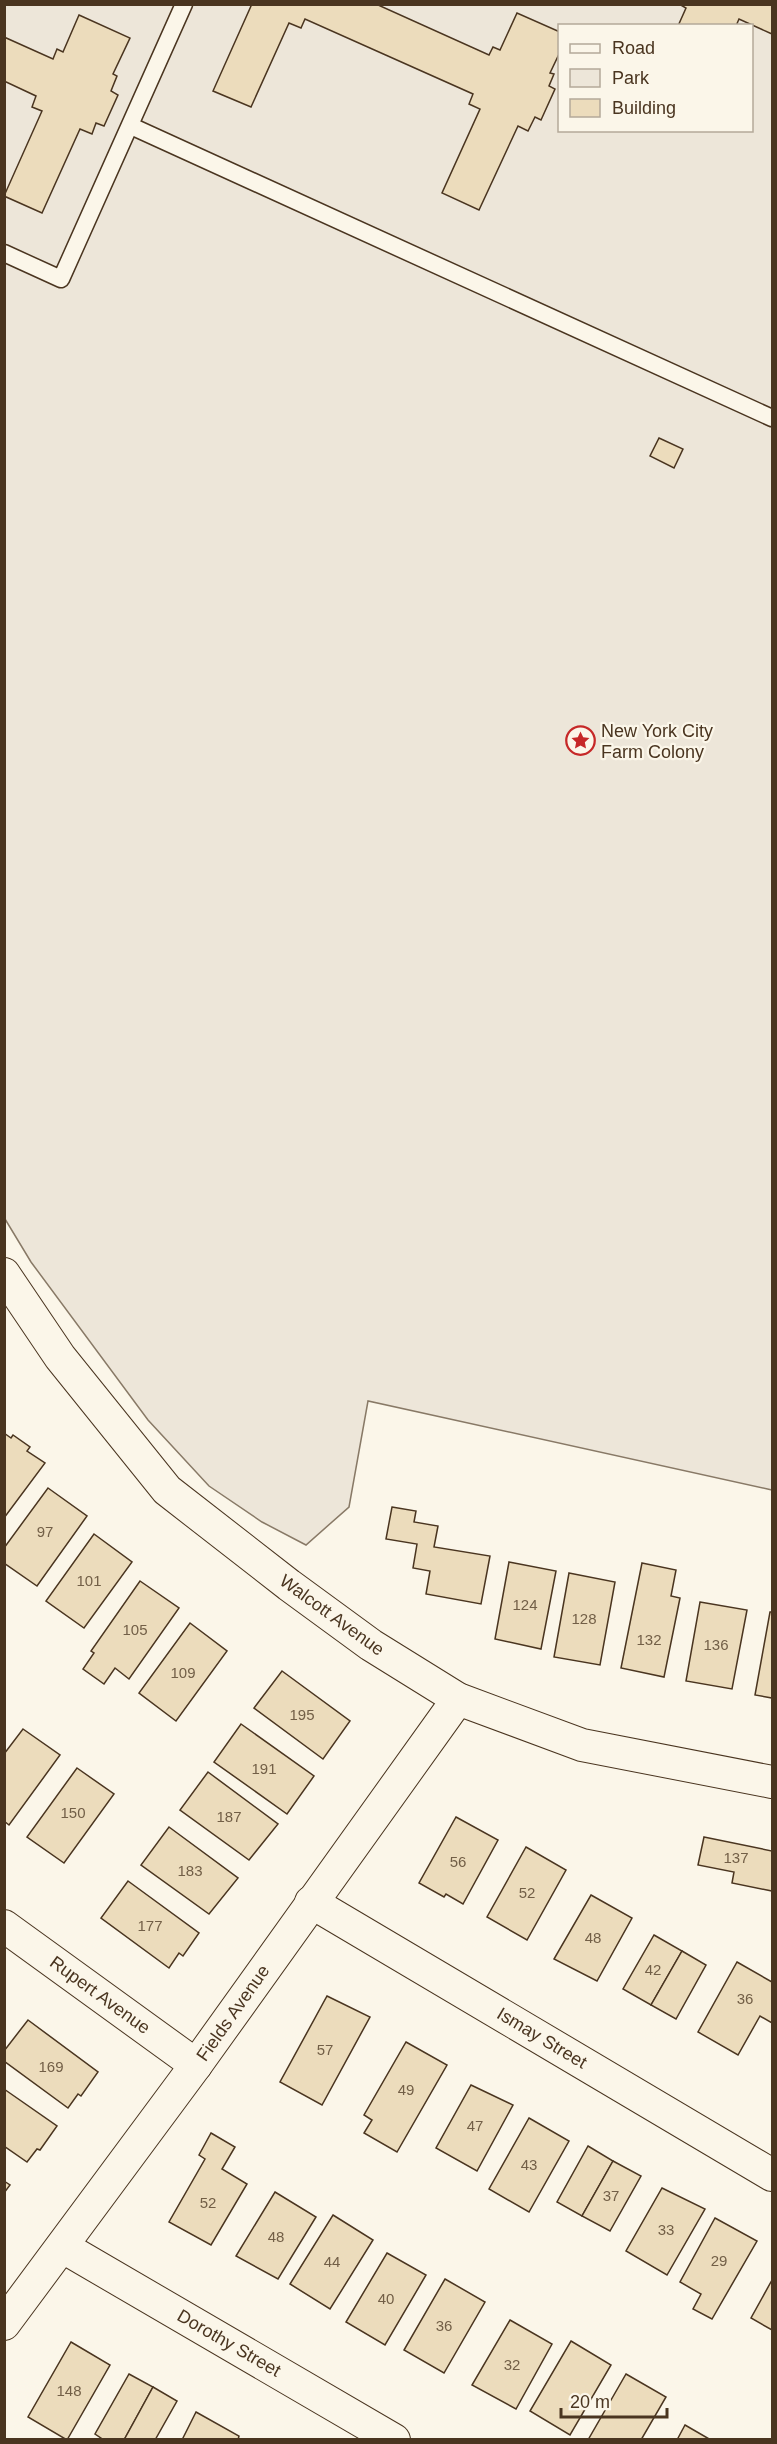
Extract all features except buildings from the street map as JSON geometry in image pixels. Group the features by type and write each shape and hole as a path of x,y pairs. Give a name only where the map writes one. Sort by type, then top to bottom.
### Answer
{"street":[{"name":"Walcott Avenue","path":"4,1274 60,1357 167,1490 289,1585 371,1645 458,1699 582,1745 772,1782"},
{"name":"Fields Avenue","path":"4,2324 196,2065 458,1699"},
{"name":"Ismay Street","path":"311,1902 772,2175"},
{"name":"Rupert Avenue","path":"4,1926 196,2065"},
{"name":"Dorothy Street","path":"63,2247 394,2439"}],"lane":[{"path":"4,254 61,279 184,4"},
{"path":"131,126 772,418"}],"green space":[{"path":"5,5 772,5 772,1490 368,1401 349,1507 306,1545 262,1522 209,1486 148,1420 31,1262 5,1219"}],"place":[{"name":"New York City Farm Colony","path":"580,741"}]}
